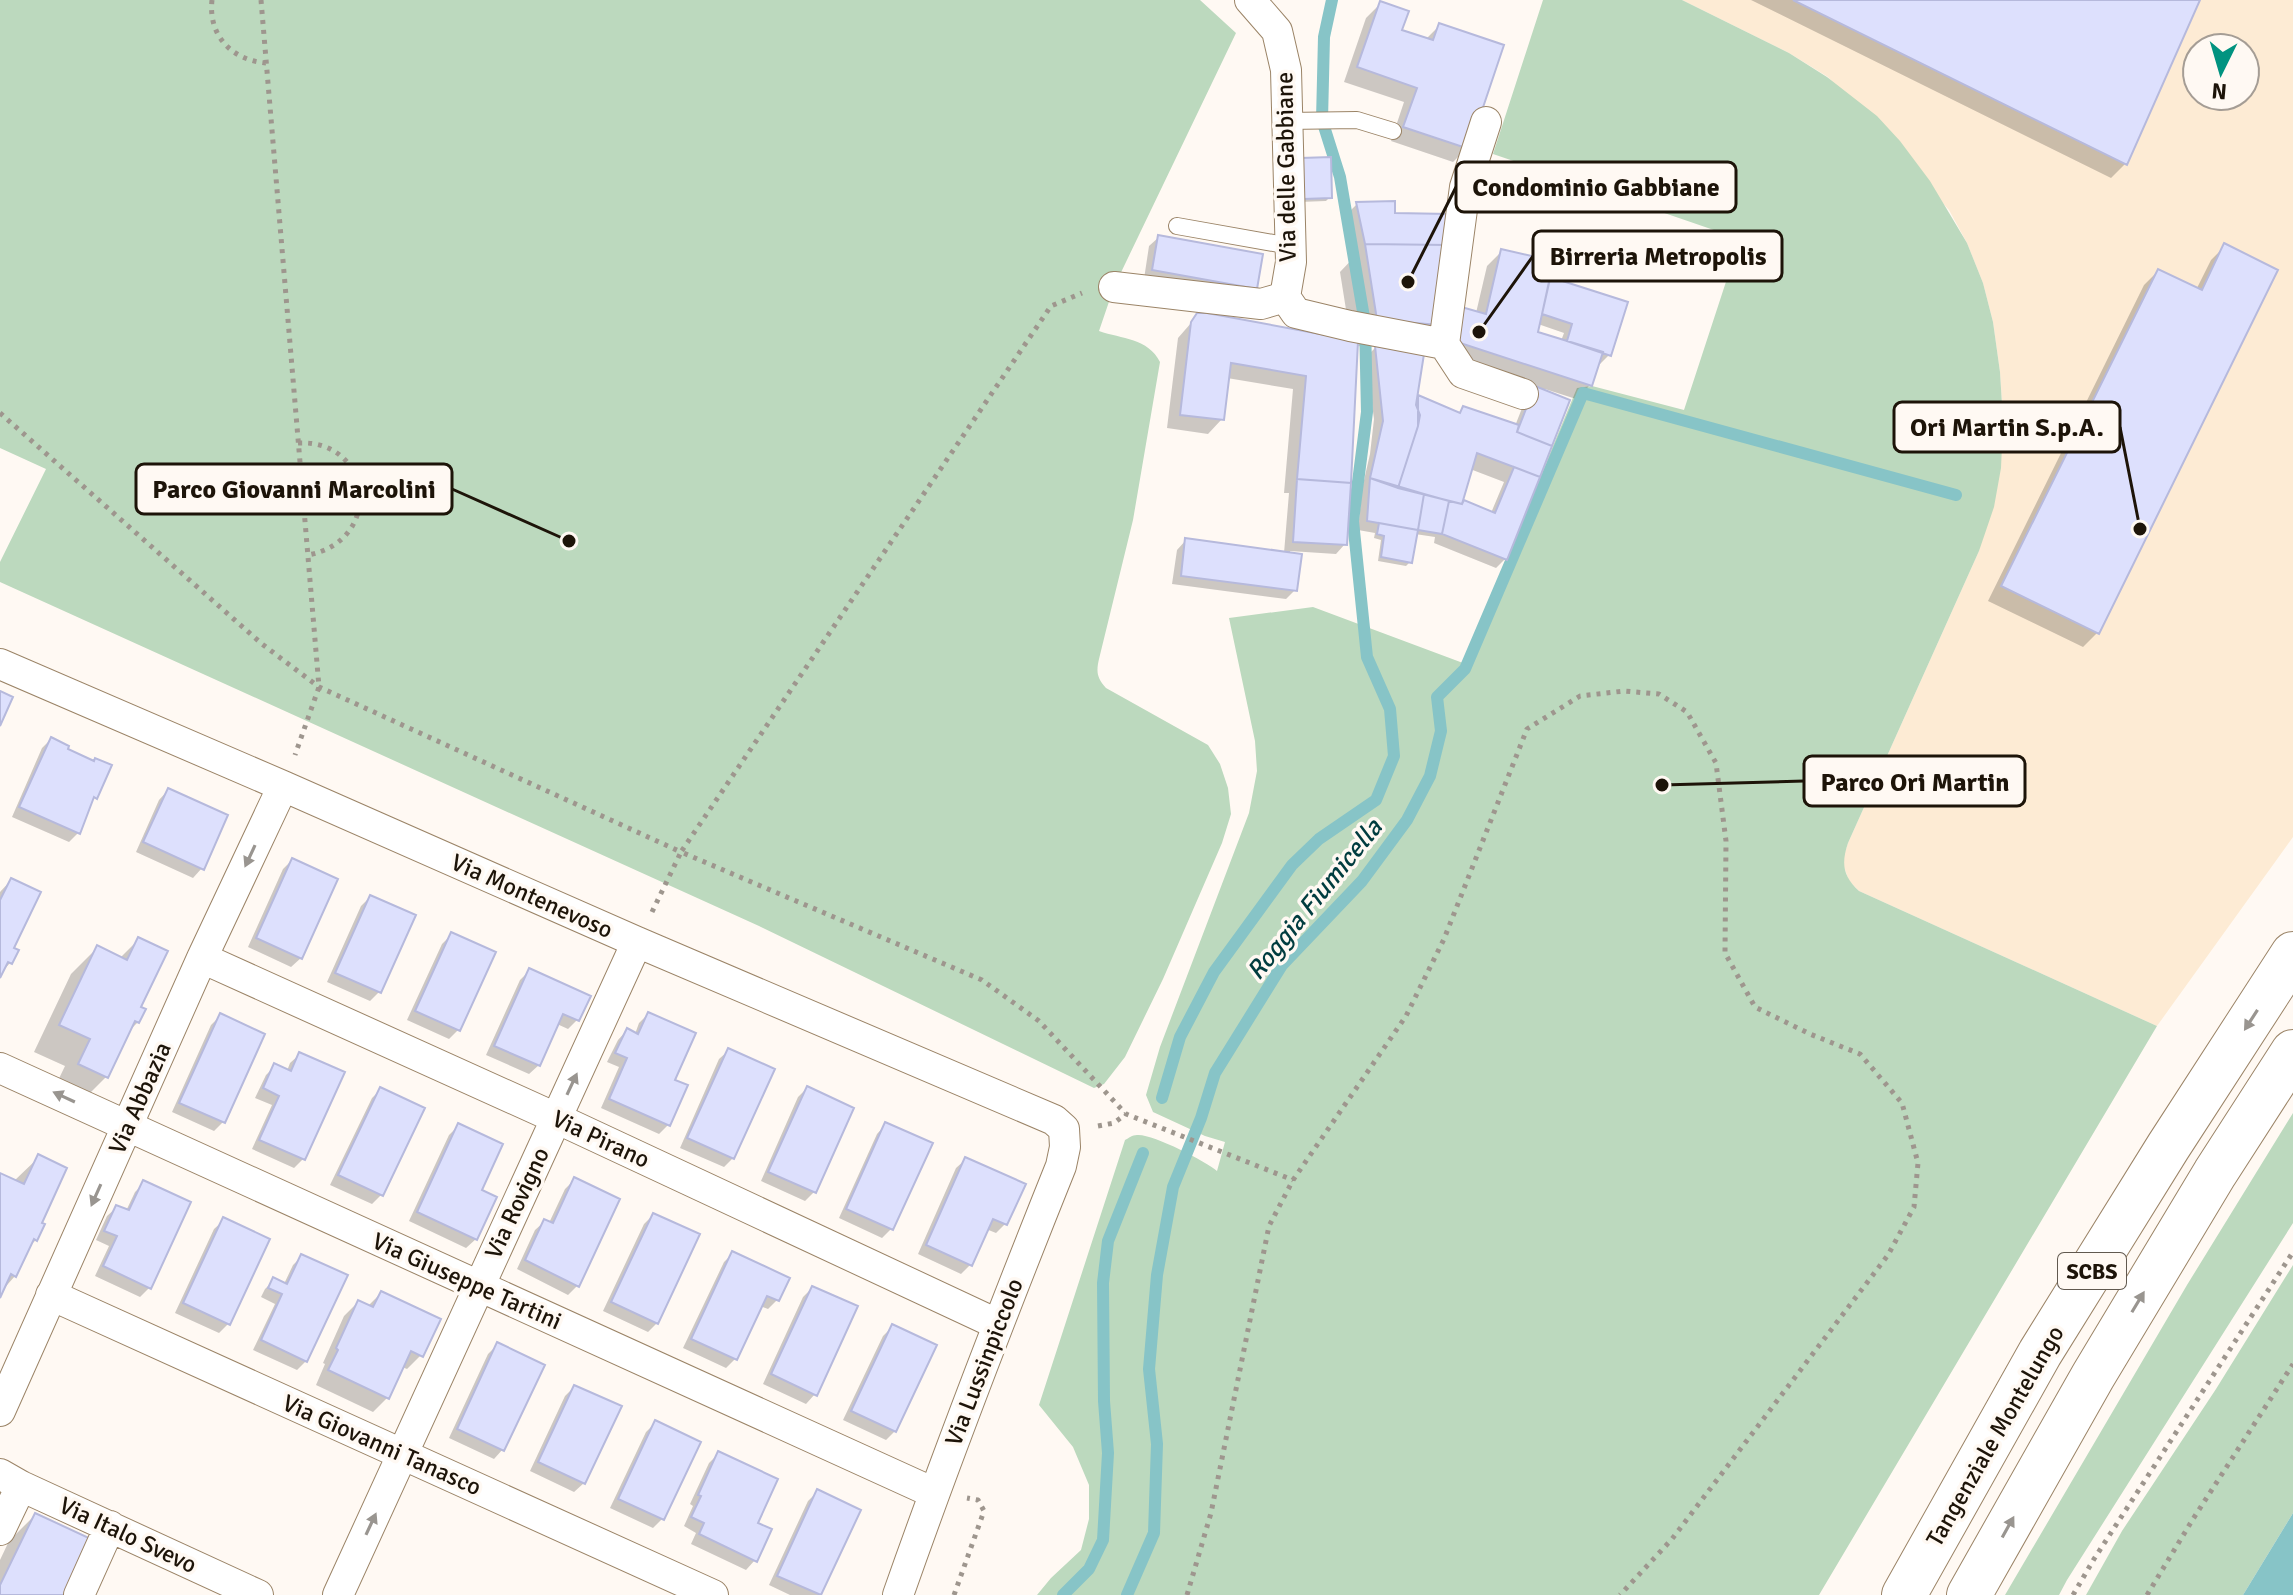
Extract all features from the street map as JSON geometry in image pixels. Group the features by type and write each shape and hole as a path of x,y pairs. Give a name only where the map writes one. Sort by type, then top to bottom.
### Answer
{"highway":[{"name":"Tangenziale Montelungo","path":"1904,1595 2040,1353 2293,954"},
{"name":"SCBS","path":"1969,1595 2101,1363 2215,1173 2293,1052"}],"street":[{"name":"Via delle Gabbiane","path":"1250,0 1277,31 1286,70 1291,262 1285,297 1296,313 1444,344"},
{"path":"1486,122 1465,187 1444,344 1463,373 1523,394"},
{"name":"Via delle Gabbiane","path":"1114,287 1261,304 1285,297"},
{"name":"Via Montenevoso","path":"0,664 1054,1120 1064,1129"},
{"name":"Via Abbazia","path":"0,1411 202,958 283,786"},
{"name":"Via Rovigno","path":"338,1595 637,942"},
{"name":"Via Pirano","path":"202,958 556,1118 997,1324"},
{"name":"Via Giuseppe Tartini","path":"0,1068 934,1493"},
{"name":"Via Lussinpiccolo","path":"898,1595 997,1324 1061,1166 1065,1147 1064,1129"},
{"name":"Via Giovanni Tanasco","path":"51,1295 713,1595"},
{"path":"0,1530 10,1480"},
{"name":"Via Italo Svevo","path":"10,1480 258,1595"},
{"path":"79,1595 110,1526"}],"lane":[{"path":"1287,121 1357,120 1393,131"},
{"path":"1177,226 1290,246"}],"path":[{"path":"212,0 214,26 226,46 245,60 266,64"},
{"path":"261,0 319,687 283,786"},
{"path":"637,942 681,852 1051,306 1097,288 1114,287"},
{"path":"0,413 262,644 319,687 681,852 982,980 1039,1021 1126,1114 1293,1180"},
{"path":"298,443 318,444 336,452 355,475 360,494 355,523 343,539 327,550 308,555"},
{"path":"1187,1595 1211,1513 1269,1226 1293,1180 1406,1016 1444,939 1527,729 1580,696 1624,691 1659,694 1687,712 1716,763 1726,841 1725,953 1755,1007 1860,1054 1902,1103 1918,1163 1914,1207 1888,1255 1672,1539 1620,1595"},
{"path":"2073,1595 2293,1252"},
{"path":"2147,1595 2293,1364"},
{"path":"934,1493 978,1500 984,1511 954,1595"}],"shaded area":[{"path":"1682,0 2293,0 2293,837 2157,1026 1859,891 1849,881 1844,867 1848,843 1979,551 2003,421 1993,322 1983,283 1967,243 1949,210 1828,77 1789,53"}],"green space":[{"path":"0,0 1200,0 1236,33 1114,287 1099,331 1134,340 1149,348 1160,362 1133,520 1099,659 1098,675 1106,688 1208,745 1220,764 1228,788 1231,814 1222,843 1163,979 1125,1057 1104,1084 1094,1088 759,926 0,582 0,562 46,469 0,448"},
{"path":"1543,0 1682,0 1789,53 1827,77 1877,116 1930,181 1967,243 1983,283 1993,322 2003,421 2001,468 1994,507 1979,551 1848,843 1845,869 1859,891 2157,1026 1819,1595 1037,1595 1081,1550 1089,1519 1089,1485 1073,1447 1039,1405 1125,1140 1137,1135 1154,1138 1217,1171 1225,1142 1153,1112 1146,1095 1160,1047 1249,813 1257,771 1255,741 1229,618 1313,607 1463,663 1577,388 1592,386 1684,410 1740,239 1493,154"},
{"path":"2293,1113 2293,1223 2059,1595 2005,1595 2187,1285"},
{"path":"2293,1265 2293,1513 2243,1595 2086,1595 2122,1531"}],"water":[{"path":"2293,1513 2293,1595 2243,1595"}],"building":[{"path":"1793,0 2200,0 2186,32 2181,32 2181,43 2127,165"},
{"path":"1380,1 1409,11 1402,30 1433,40 1439,23 1504,45 1469,149 1403,127 1417,88 1357,67"},
{"path":"1331,157 1332,198 1303,199 1301,158"},
{"path":"1395,201 1395,213 1449,214 1447,245 1365,244 1356,202"},
{"path":"1158,235 1263,254 1257,289 1152,270"},
{"path":"2224,243 2278,270 2099,634 2001,586 2158,269 2202,290"},
{"path":"1365,244 1447,245 1440,325 1377,320"},
{"path":"1501,249 1554,261 1538,332 1603,352 1592,386 1451,340 1458,306 1486,314"},
{"path":"1550,277 1628,302 1611,356 1567,341 1572,324 1542,314"},
{"path":"1197,313 1358,341 1351,483 1297,479 1306,376 1231,363 1224,420 1180,415 1191,322"},
{"path":"1375,346 1424,354 1416,405 1420,415 1418,426 1398,488 1370,478 1383,421"},
{"path":"1535,386 1570,400 1552,446 1517,432"},
{"path":"1418,395 1460,413 1463,406 1519,425 1517,432 1552,446 1540,477 1477,453 1462,504 1398,488 1418,426"},
{"path":"1514,467 1540,477 1507,560 1442,534 1449,501 1462,504 1464,500 1495,513"},
{"path":"1370,478 1424,494 1418,530 1367,521"},
{"path":"1297,479 1351,483 1347,545 1293,542"},
{"path":"1424,494 1449,501 1442,534 1418,530"},
{"path":"1379,523 1418,530 1412,563 1381,557 1384,536 1377,534"},
{"path":"1185,538 1302,554 1297,591 1181,576"},
{"path":"0,691 13,697 0,726"},
{"path":"51,737 94,761 95,758 112,765 97,799 94,797 80,834 19,807"},
{"path":"168,788 228,815 204,870 143,842"},
{"path":"292,858 338,879 302,959 256,938"},
{"path":"11,878 41,892 14,948 19,950 0,978 0,900"},
{"path":"370,895 416,915 381,993 335,973"},
{"path":"451,932 496,952 460,1031 415,1011"},
{"path":"138,937 168,951 141,1007 146,1009 139,1023 135,1021 108,1078 78,1064 90,1039 59,1025 97,945 127,960"},
{"path":"529,968 591,996 579,1021 563,1014 540,1066 494,1046"},
{"path":"648,1012 696,1033 675,1080 688,1085 670,1126 609,1099 627,1058 615,1053 627,1028 638,1034"},
{"path":"220,1013 265,1034 225,1123 179,1103"},
{"path":"728,1048 775,1069 734,1159 687,1138"},
{"path":"299,1052 345,1072 305,1160 259,1140 279,1096 263,1088 274,1063 291,1071"},
{"path":"807,1086 854,1108 816,1193 768,1172"},
{"path":"380,1087 425,1108 383,1196 338,1175"},
{"path":"885,1122 933,1143 893,1230 846,1209"},
{"path":"458,1123 503,1144 482,1190 497,1197 477,1240 417,1212"},
{"path":"38,1154 67,1168 37,1241 34,1239 16,1277 11,1274 0,1298 0,1173 24,1184"},
{"path":"965,1157 1026,1184 1007,1225 993,1219 972,1266 926,1245"},
{"path":"574,1177 620,1199 579,1287 525,1260 544,1219 553,1223"},
{"path":"143,1180 191,1202 151,1289 103,1266 117,1236 104,1231 116,1205 129,1210"},
{"path":"653,1213 700,1234 658,1324 611,1302"},
{"path":"223,1217 270,1239 230,1325 183,1303"},
{"path":"732,1251 790,1278 779,1301 767,1296 737,1360 691,1339"},
{"path":"301,1254 348,1275 307,1362 261,1340 282,1294 268,1288 273,1277 287,1284"},
{"path":"812,1286 858,1306 817,1396 771,1374"},
{"path":"381,1291 441,1319 423,1357 411,1351 389,1399 328,1370 358,1300 373,1307"},
{"path":"892,1324 937,1345 896,1432 851,1411"},
{"path":"497,1342 545,1365 504,1451 457,1429"},
{"path":"574,1385 622,1406 585,1484 538,1462"},
{"path":"655,1420 701,1442 664,1520 618,1499"},
{"path":"718,1451 778,1479 758,1523 772,1529 757,1562 699,1534 704,1523 691,1517"},
{"path":"817,1489 861,1510 821,1595 777,1576"},
{"path":"35,1513 91,1539 64,1595 0,1595 0,1585"}],"waterway":[{"path":"1162,1098 1180,1037 1214,972 1292,865 1319,839 1376,800 1394,756 1390,709 1367,657 1353,521 1367,412 1365,323 1340,177 1322,120 1324,37 1332,0"},
{"name":"Roggia Fiumicella","path":"1127,1595 1154,1533 1157,1444 1149,1369 1157,1275 1173,1187 1201,1118 1215,1073 1282,965 1362,881 1407,820 1430,776 1441,731 1437,697 1465,669 1583,393 1956,495"},
{"path":"1063,1595 1089,1569 1103,1540 1108,1453 1104,1401 1103,1283 1108,1241 1143,1153"}],"place":[{"name":"Condominio Gabbiane","path":"1408,282"},
{"name":"Birreria Metropolis","path":"1479,332"},
{"name":"Ori Martin S.p.A.","path":"2140,529"},
{"name":"Parco Giovanni Marcolini","path":"569,541"},
{"name":"Parco Ori Martin","path":"1662,785"}]}
